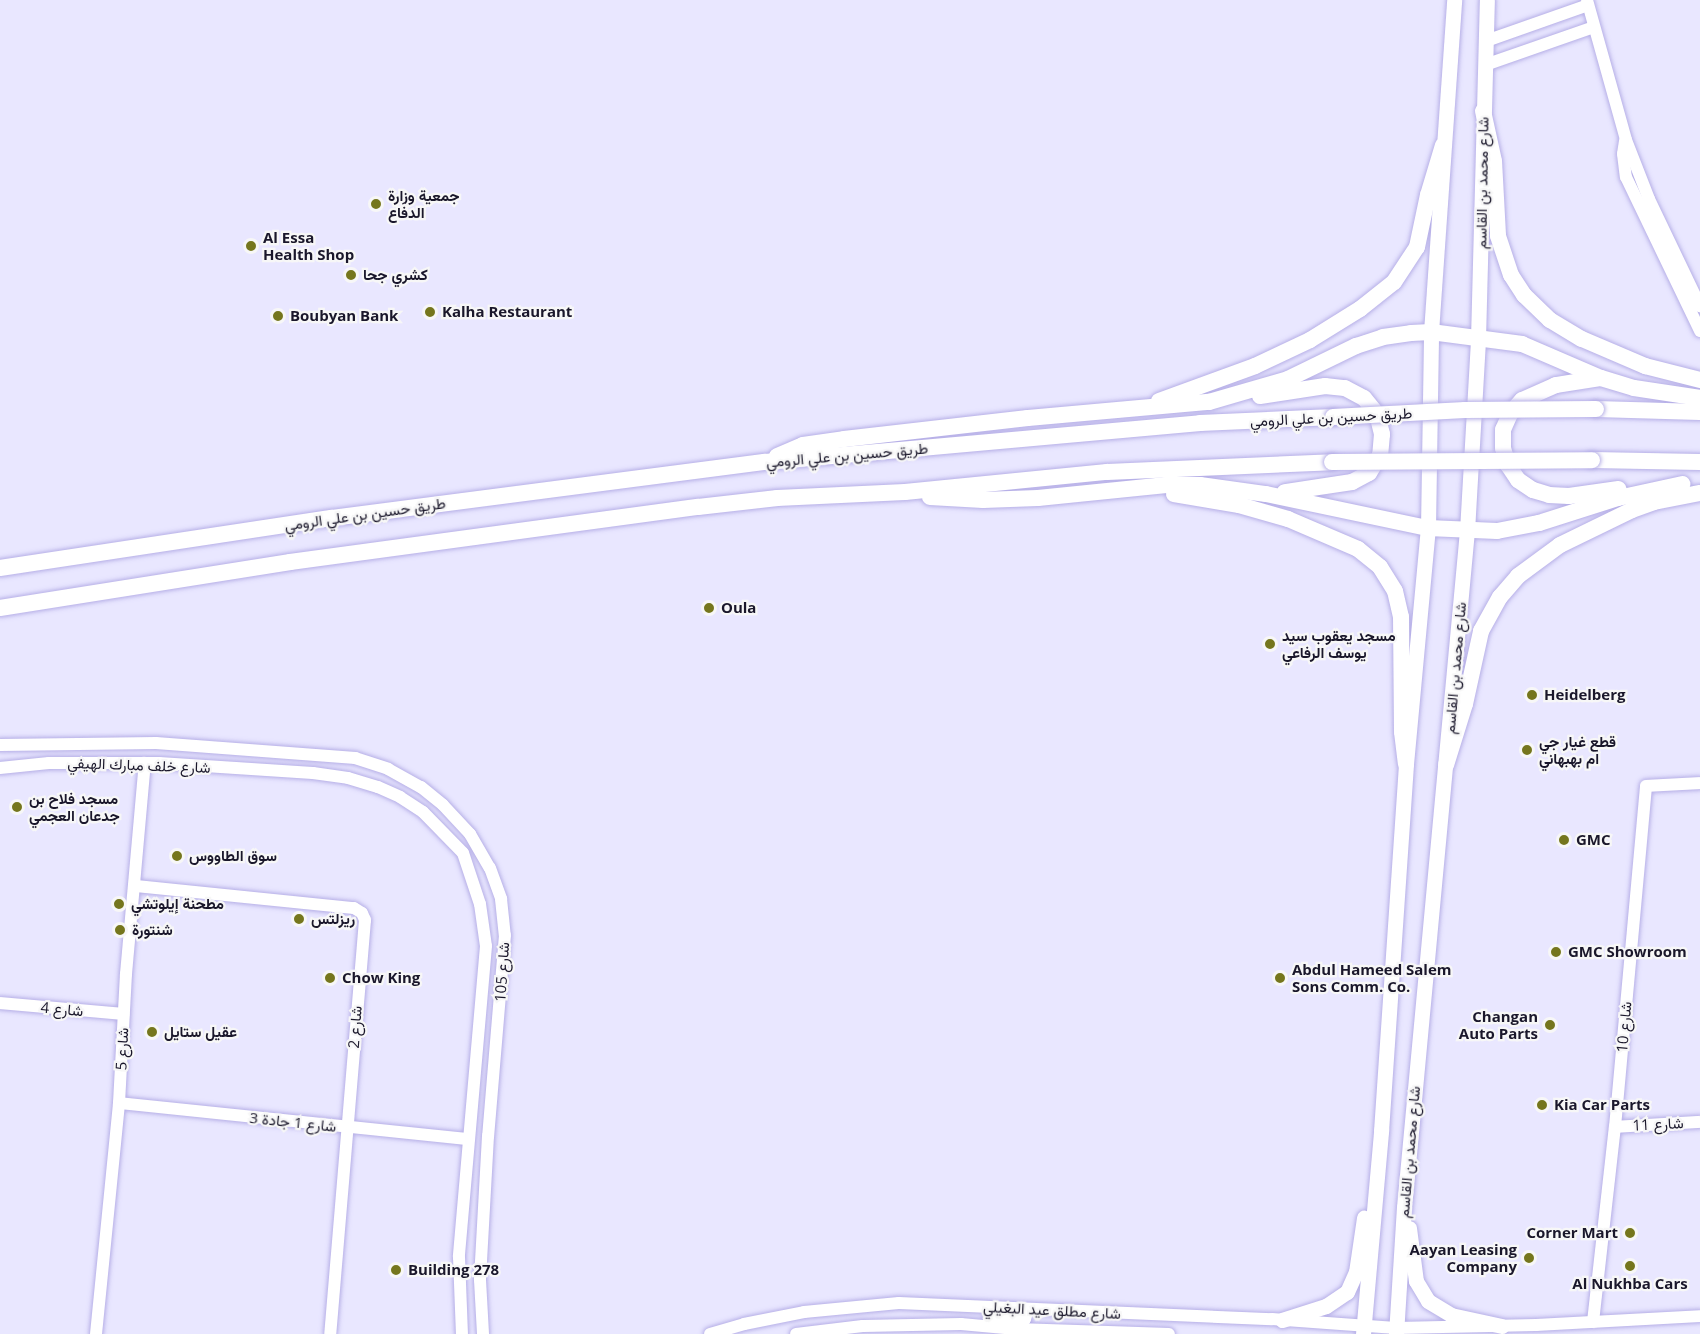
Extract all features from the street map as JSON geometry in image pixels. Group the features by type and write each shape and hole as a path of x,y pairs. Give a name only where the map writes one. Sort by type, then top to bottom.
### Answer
{"highway":[{"path":"1483,111 1494,161 1498,236 1511,275 1524,295 1550,320 1582,339 1645,366 1700,380"},
{"path":"1130,410 1224,377 1301,344 1336,326 1384,291 1403,272 1417,247 1428,195 1443,145"},
{"path":"1209,402 1288,379 1356,346 1383,338 1431,332 1522,344 1601,378 1634,388 1700,398"},
{"path":"1601,378 1556,386 1538,392 1522,400 1510,414 1503,430 1503,448 1508,465 1518,480 1533,490 1550,495 1569,496 1692,483"},
{"path":"765,462 803,446 833,440 1028,418 1209,402 1325,386 1346,388 1364,398 1377,414 1382,434 1380,455 1369,473 1352,482 1324,488 1266,494"},
{"name":"طريق حسين بن علي الرومي","path":"0,568 332,518 765,462 1189,424 1454,411 1596,409 1700,412"},
{"path":"0,608 619,516 777,498 905,492 1107,472 1332,462 1592,460 1700,462"},
{"path":"905,492 948,499 983,500 1200,485 1266,494 1428,528 1497,531 1539,523 1608,501 1692,483"},
{"path":"1132,488 1263,511 1335,538 1373,561 1391,582 1400,608 1402,732 1406,764"},
{"path":"1446,765 1465,704 1481,632 1488,616 1508,587 1535,561 1575,536 1654,502 1700,492"}],"main road":[{"name":"شارع محمد بن القاسم","path":"1364,1330 1406,764 1428,528 1431,332 1454,0"},
{"name":"شارع محمد بن القاسم","path":"1396,1331 1404,1207 1467,531 1478,339 1487,0"},
{"path":"1282,1320 1335,1302 1347,1292 1353,1280 1385,1057"},
{"path":"1404,1207 1415,1276 1428,1301 1450,1315 1502,1326"}],"street":[{"path":"1486,41 1588,3 1626,140 1649,199 1700,306"},
{"path":"1485,65 1594,27"},
{"path":"1626,140 1623,154 1626,177 1700,331"},
{"name":"شارع خلف مبارك الهيفي","path":"0,746 115,742 278,751"},
{"path":"278,751 284,762 278,772"},
{"name":"شارع 105","path":"278,751 356,758 388,769 421,787 443,805 470,834 490,868 501,898 505,936 488,1136 480,1280 483,1334"},
{"name":"شارع خلف مبارك الهيفي","path":"0,768 49,763 146,763 278,772"},
{"name":"شارع 5","path":"96,1334 119,1103 124,1014 146,763"},
{"name":"شارع 105","path":"278,772 348,778 378,787 423,812 463,853 480,904 486,946 459,1257 462,1334"},
{"name":"شارع 10","path":"1593,1322 1615,1126 1646,786 1700,783"},
{"name":"شارع 2","path":"136,885 354,908 362,913 365,920 330,1334"},
{"path":"484,980 492,977 502,982"},
{"name":"شارع 4","path":"0,1003 124,1014"},
{"name":"شارع 1 جادة 3","path":"119,1103 468,1139"},
{"name":"شارع 11","path":"1615,1126 1700,1122"},
{"name":"شارع مطلق عيد البغيلي","path":"710,1334 744,1324 804,1312 899,1303 1282,1320 1364,1330 1396,1331 1700,1316"},
{"path":"927,1325 943,1317 1020,1320 1025,1318 1028,1309"},
{"name":"شارع مطلق عيد البغيلي","path":"796,1334 863,1326 927,1325 1169,1334"}],"place":[{"name":"جمعية وزارة الدفاع","path":"376,204"},
{"name":"Al Essa Health Shop","path":"251,246"},
{"name":"كشري جحا","path":"351,275"},
{"name":"Kalha Restaurant","path":"430,312"},
{"name":"Boubyan Bank","path":"278,316"},
{"name":"Oula","path":"709,608"},
{"name":"مسجد يعقوب سيد يوسف الرفاعي","path":"1270,644"},
{"name":"Heidelberg","path":"1532,695"},
{"name":"قطع غيار جي ام بهبهاني","path":"1527,750"},
{"name":"مسجد فلاح بن جدعان العجمي","path":"17,807"},
{"name":"GMC","path":"1564,840"},
{"name":"سوق الطاووس","path":"177,856"},
{"name":"مطحنة إيلوتشي","path":"119,904"},
{"name":"ريزلتس","path":"299,919"},
{"name":"شنتورة","path":"120,930"},
{"name":"GMC Showroom","path":"1556,952"},
{"name":"Chow King","path":"330,978"},
{"name":"Abdul Hameed Salem Sons Comm. Co.","path":"1280,978"},
{"name":"Changan Auto Parts","path":"1550,1025"},
{"name":"عقيل ستايل","path":"152,1032"},
{"name":"Kia Car Parts","path":"1542,1105"},
{"name":"Corner Mart","path":"1630,1233"},
{"name":"Aayan Leasing Company","path":"1529,1258"},
{"name":"Al Nukhba Cars","path":"1630,1266"},
{"name":"Building 278","path":"396,1270"}]}
